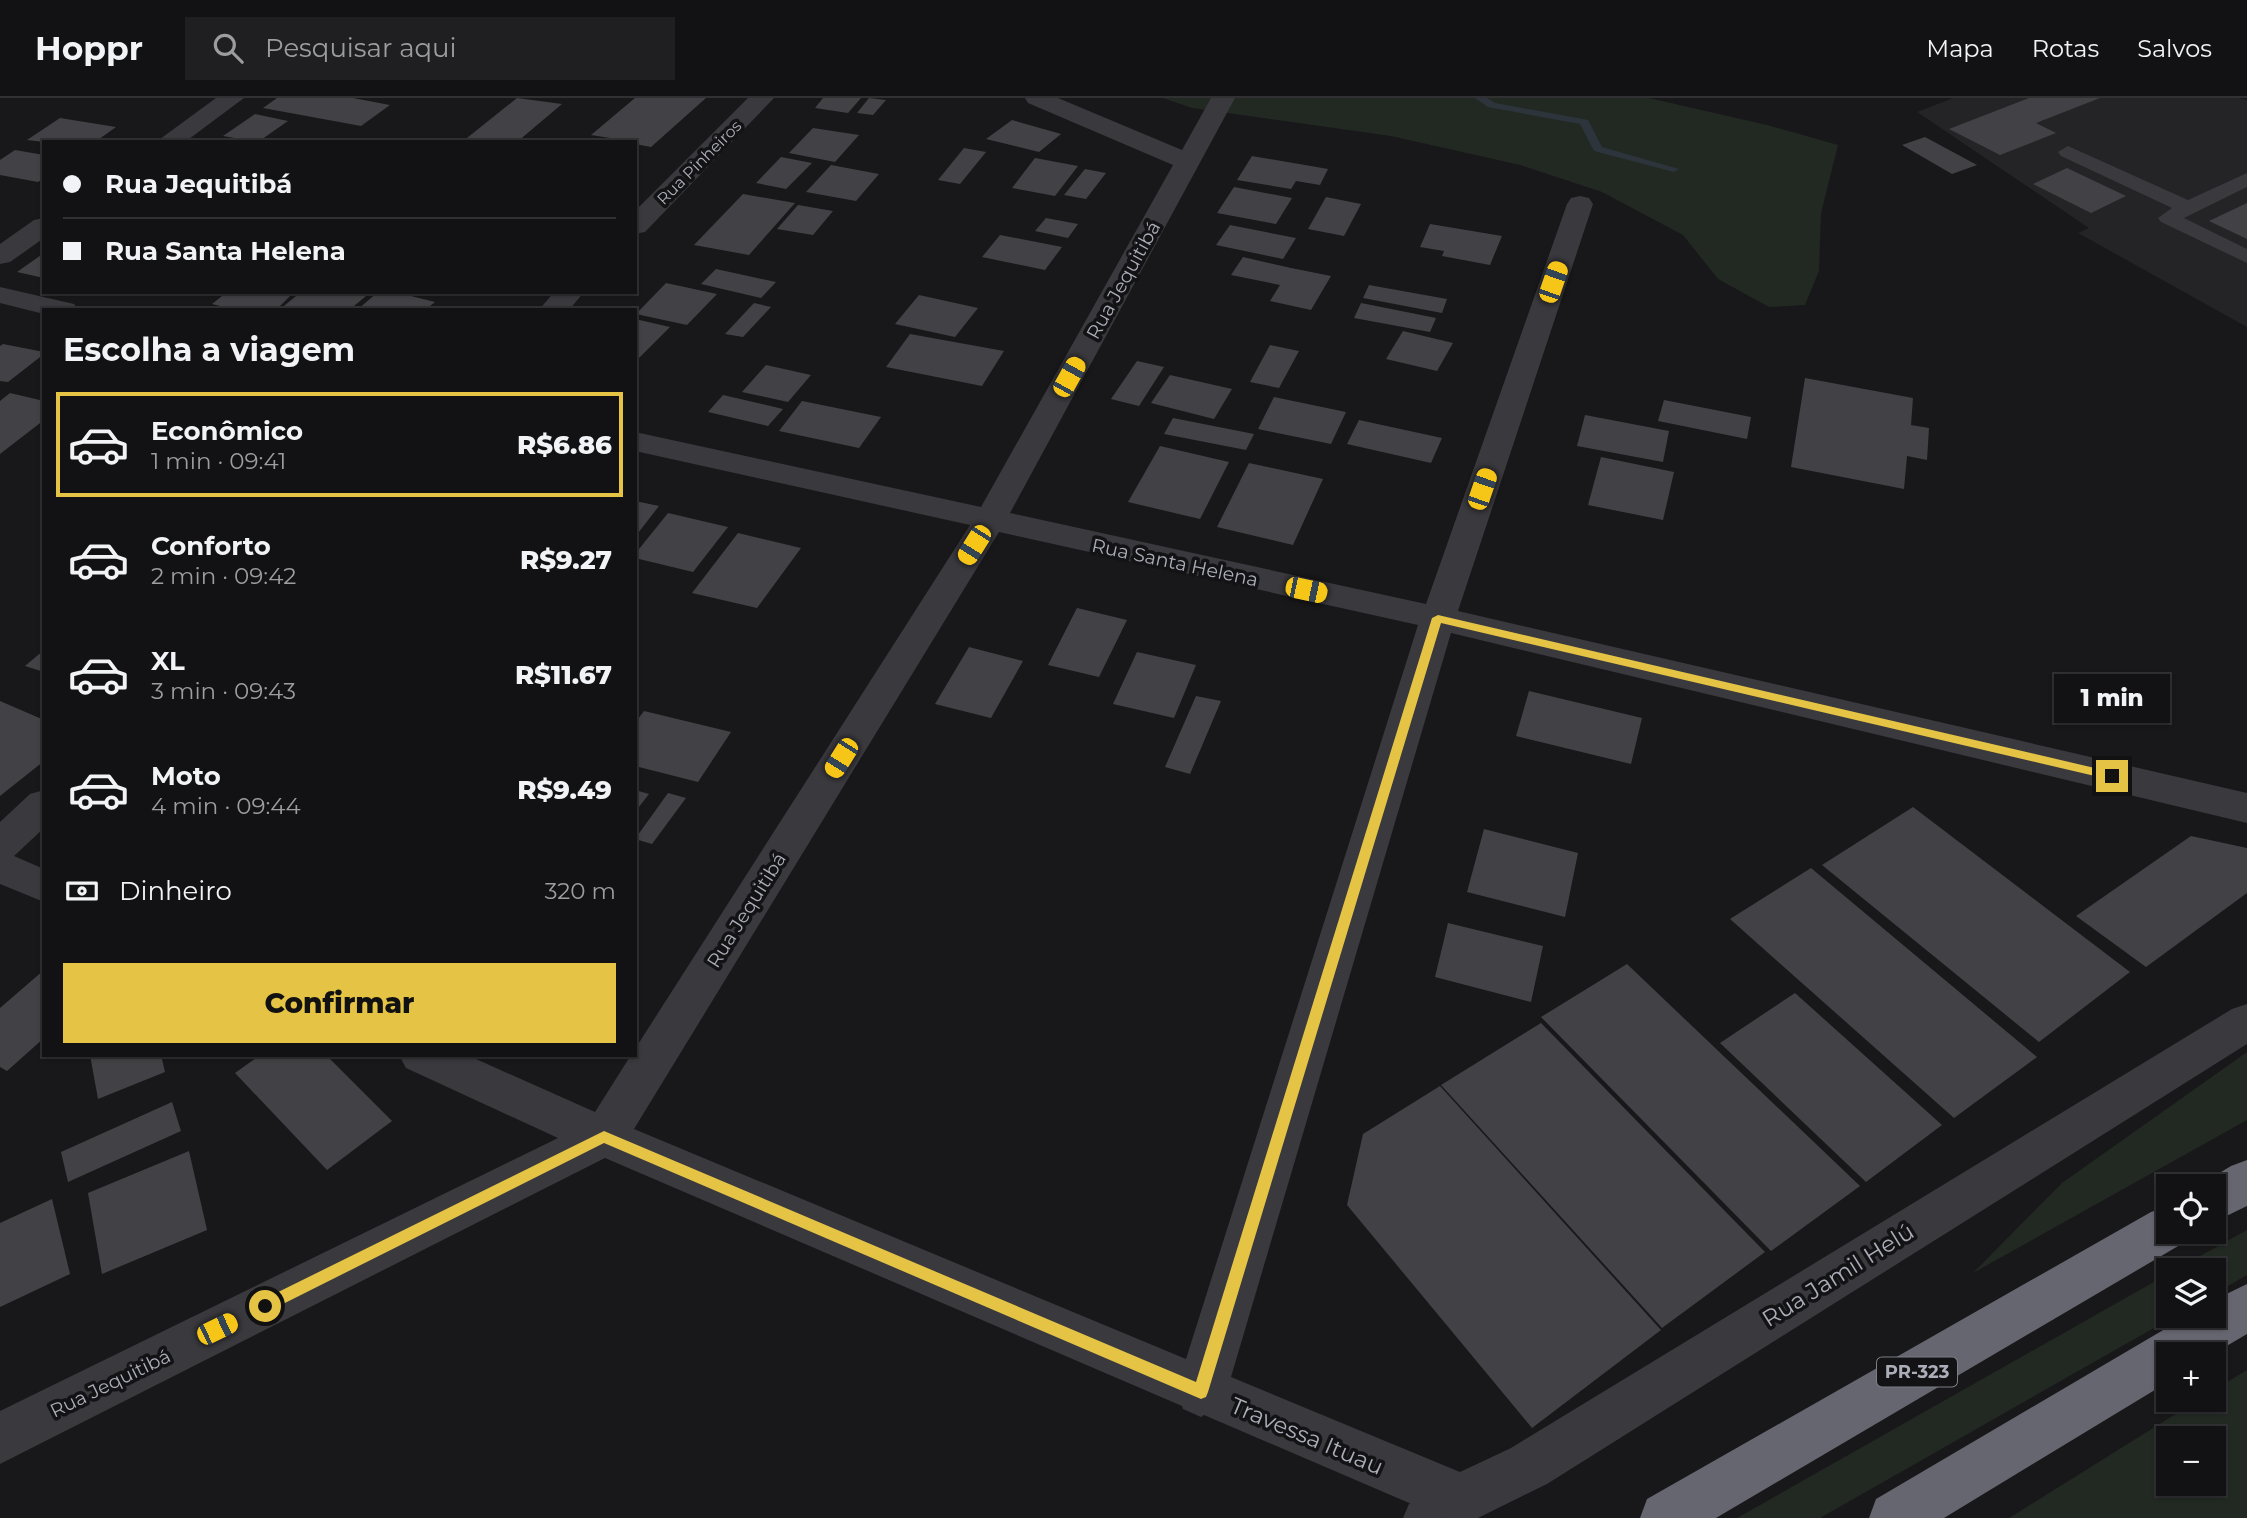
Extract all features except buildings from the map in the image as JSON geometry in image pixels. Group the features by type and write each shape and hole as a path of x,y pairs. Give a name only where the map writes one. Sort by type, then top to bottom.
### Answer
{"highway":[{"path":"2226,1193 2247,1181"},
{"name":"PR-323","path":"1666,1518 2156,1234"},
{"path":"1895,1518 2247,1307"}],"street":[{"path":"170,140 232,98"},
{"name":"Rua Pinheiros","path":"637,224 762,98"},
{"path":"1037,98 1188,162"},
{"name":"Rua Jequitibá","path":"0,1438 604,1137 989,521 1223,98"},
{"path":"1201,1392 1438,618 1580,204"},
{"path":"0,256 42,227"},
{"path":"555,308 568,294"},
{"path":"0,295 55,308"},
{"name":"Rua Santa Helena","path":"637,441 1438,618 2247,807"},
{"path":"0,846 42,806"},
{"path":"0,867 42,886"},
{"name":"Rua Jamil Helú","path":"1442,1509 1529,1466 2247,1022"},
{"name":"Travessa Ituau","path":"425,1057 604,1137 1201,1392 1442,1509"}],"lane":[{"path":"2068,152 2189,208"},
{"path":"2247,180 2168,218 2247,257"}],"shaded area":[{"path":"1163,98 1649,98 1767,125 1838,145 1821,213 1819,271 1805,305 1769,307 1718,279 1683,235 1602,192 1520,165 1391,136 1192,108"},
{"path":"1953,98 2247,100 2247,327 2078,233 2089,228 1917,112"},
{"path":"2247,1052 2247,1120 1973,1273 2062,1183"},
{"path":"2247,1230 2247,1275 2226,1287 2226,1258 2197,1258"},
{"path":"2156,1281 2156,1327 1820,1518 1737,1518"},
{"path":"2247,1370 2247,1518 2009,1518 2156,1426 2156,1496 2226,1496 2226,1426 2156,1426 2179,1412 2226,1412 2226,1383"}],"waterway":[{"path":"1480,98 1492,105 1584,122 1598,149 1674,169"}],"route":[{"path":"265,1306 604,1137 1201,1392 1438,618 2112,776"}]}
